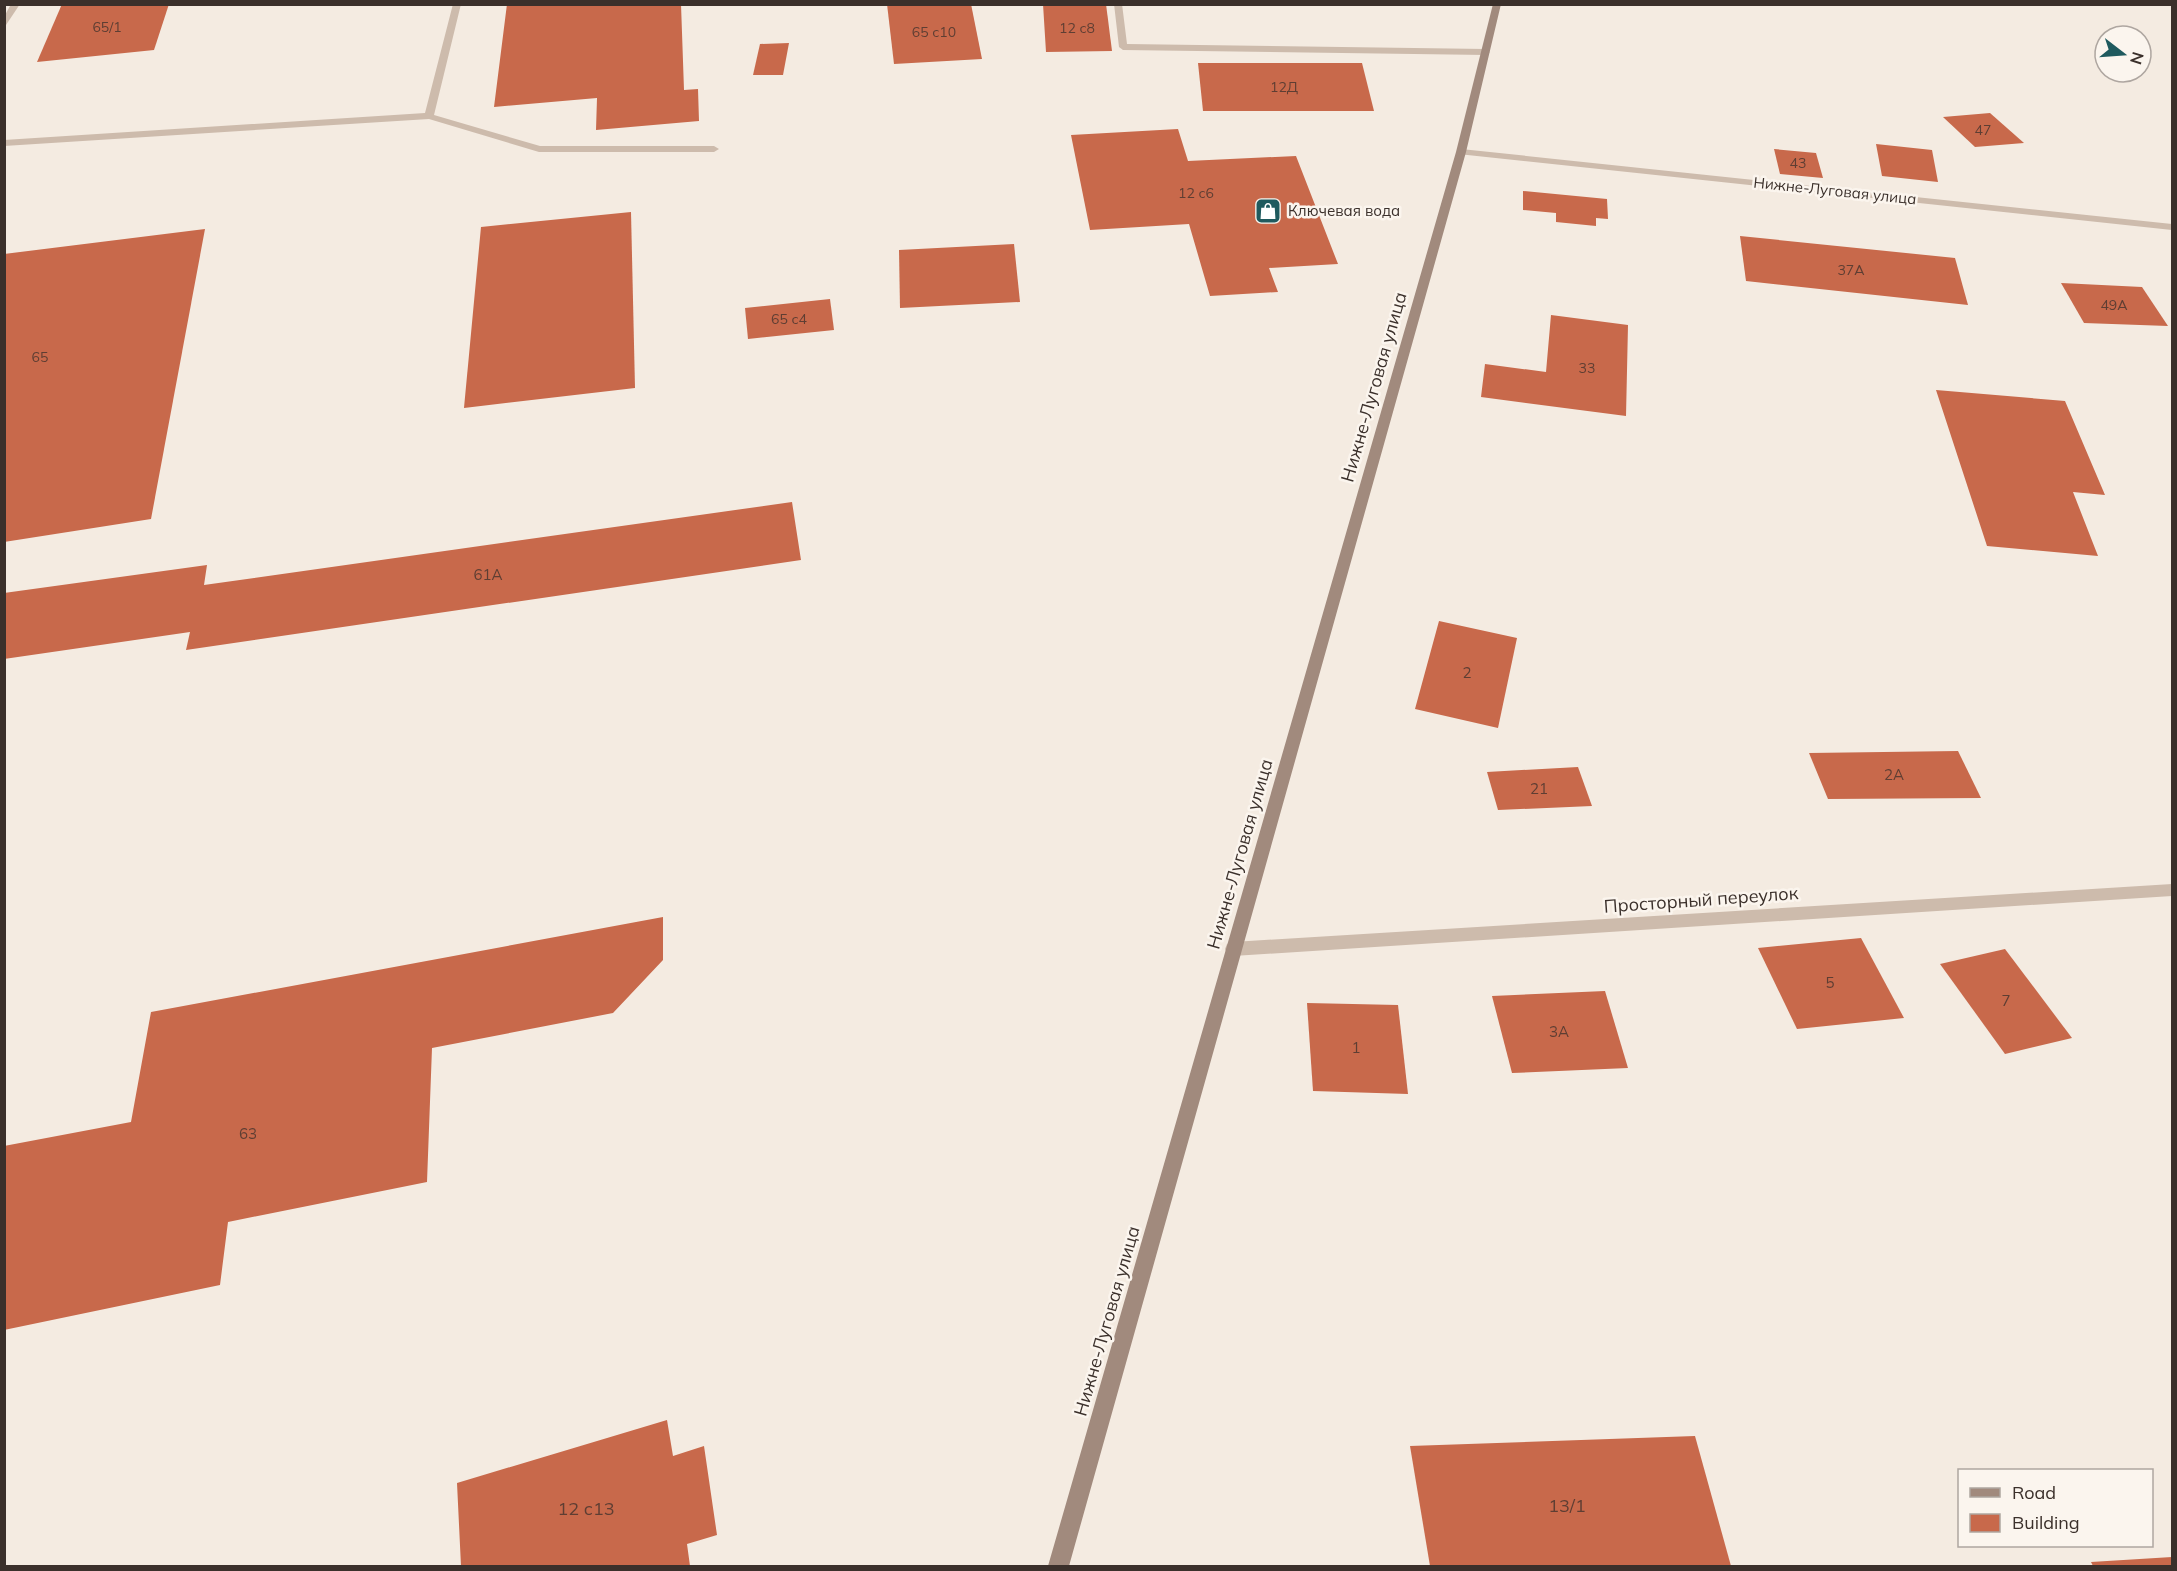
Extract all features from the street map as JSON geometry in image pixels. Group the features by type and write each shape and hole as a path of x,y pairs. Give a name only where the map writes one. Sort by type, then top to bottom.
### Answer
{"street":[{"path":"4,25 16,4"},
{"path":"429,116 457,4"},
{"path":"1118,4 1123,47 1486,52"},
{"name":"Нижне-Луговая улица","path":"1058,1566 1461,152 1497,4"},
{"path":"4,143 429,116 539,149 714,149"},
{"name":"Нижне-Луговая улица","path":"1461,152 2172,227"},
{"name":"Просторный переулок","path":"1233,950 2172,890"}],"building":[{"path":"62,4 169,4 154,50 37,62"},
{"path":"507,4 681,4 684,90 698,89 699,121 596,130 597,98 494,107"},
{"path":"887,4 971,4 982,59 894,64"},
{"path":"1043,4 1106,4 1112,51 1046,52"},
{"path":"789,43 783,75 753,75 760,44"},
{"path":"1198,63 1362,63 1374,111 1203,111"},
{"path":"1990,113 2024,143 1975,147 1943,117"},
{"path":"1178,129 1188,161 1296,156 1338,264 1269,268 1278,292 1210,296 1189,224 1090,230 1071,135"},
{"path":"1876,144 1932,150 1938,182 1882,176"},
{"path":"1774,149 1816,153 1823,178 1780,174"},
{"path":"1523,191 1607,199 1608,219 1596,218 1596,226 1556,222 1556,213 1523,210"},
{"path":"631,212 635,388 464,408 481,227"},
{"path":"205,229 151,519 4,542 4,254"},
{"path":"1740,236 1955,258 1968,305 1746,281"},
{"path":"1014,244 1020,302 900,308 899,250"},
{"path":"2061,283 2142,287 2168,326 2084,323"},
{"path":"830,299 834,330 748,339 745,308"},
{"path":"1551,315 1628,325 1626,416 1481,397 1485,364 1546,372"},
{"path":"1936,390 2065,401 2105,495 2073,492 2098,556 1987,546"},
{"path":"792,502 801,560 186,650 190,632 4,659 4,593 207,565 204,585"},
{"path":"1439,621 1517,638 1498,728 1415,709"},
{"path":"1958,751 1981,798 1828,799 1809,753"},
{"path":"1578,767 1592,806 1498,810 1487,772"},
{"path":"663,917 663,960 613,1013 432,1048 427,1182 228,1222 220,1285 4,1330 4,1146 131,1122 151,1012"},
{"path":"1861,938 1904,1018 1797,1029 1758,948"},
{"path":"2005,949 2072,1038 2005,1054 1940,964"},
{"path":"1605,991 1628,1068 1512,1073 1492,996"},
{"path":"1307,1003 1398,1005 1408,1094 1313,1091"},
{"path":"667,1420 673,1456 704,1446 717,1535 687,1544 690,1566 461,1566 457,1483"},
{"path":"1695,1436 1731,1566 1430,1566 1410,1446"},
{"path":"2172,1557 2172,1566 2093,1566 2091,1562"}],"place":[{"name":"Ключевая вода","path":"1268,211"}]}
